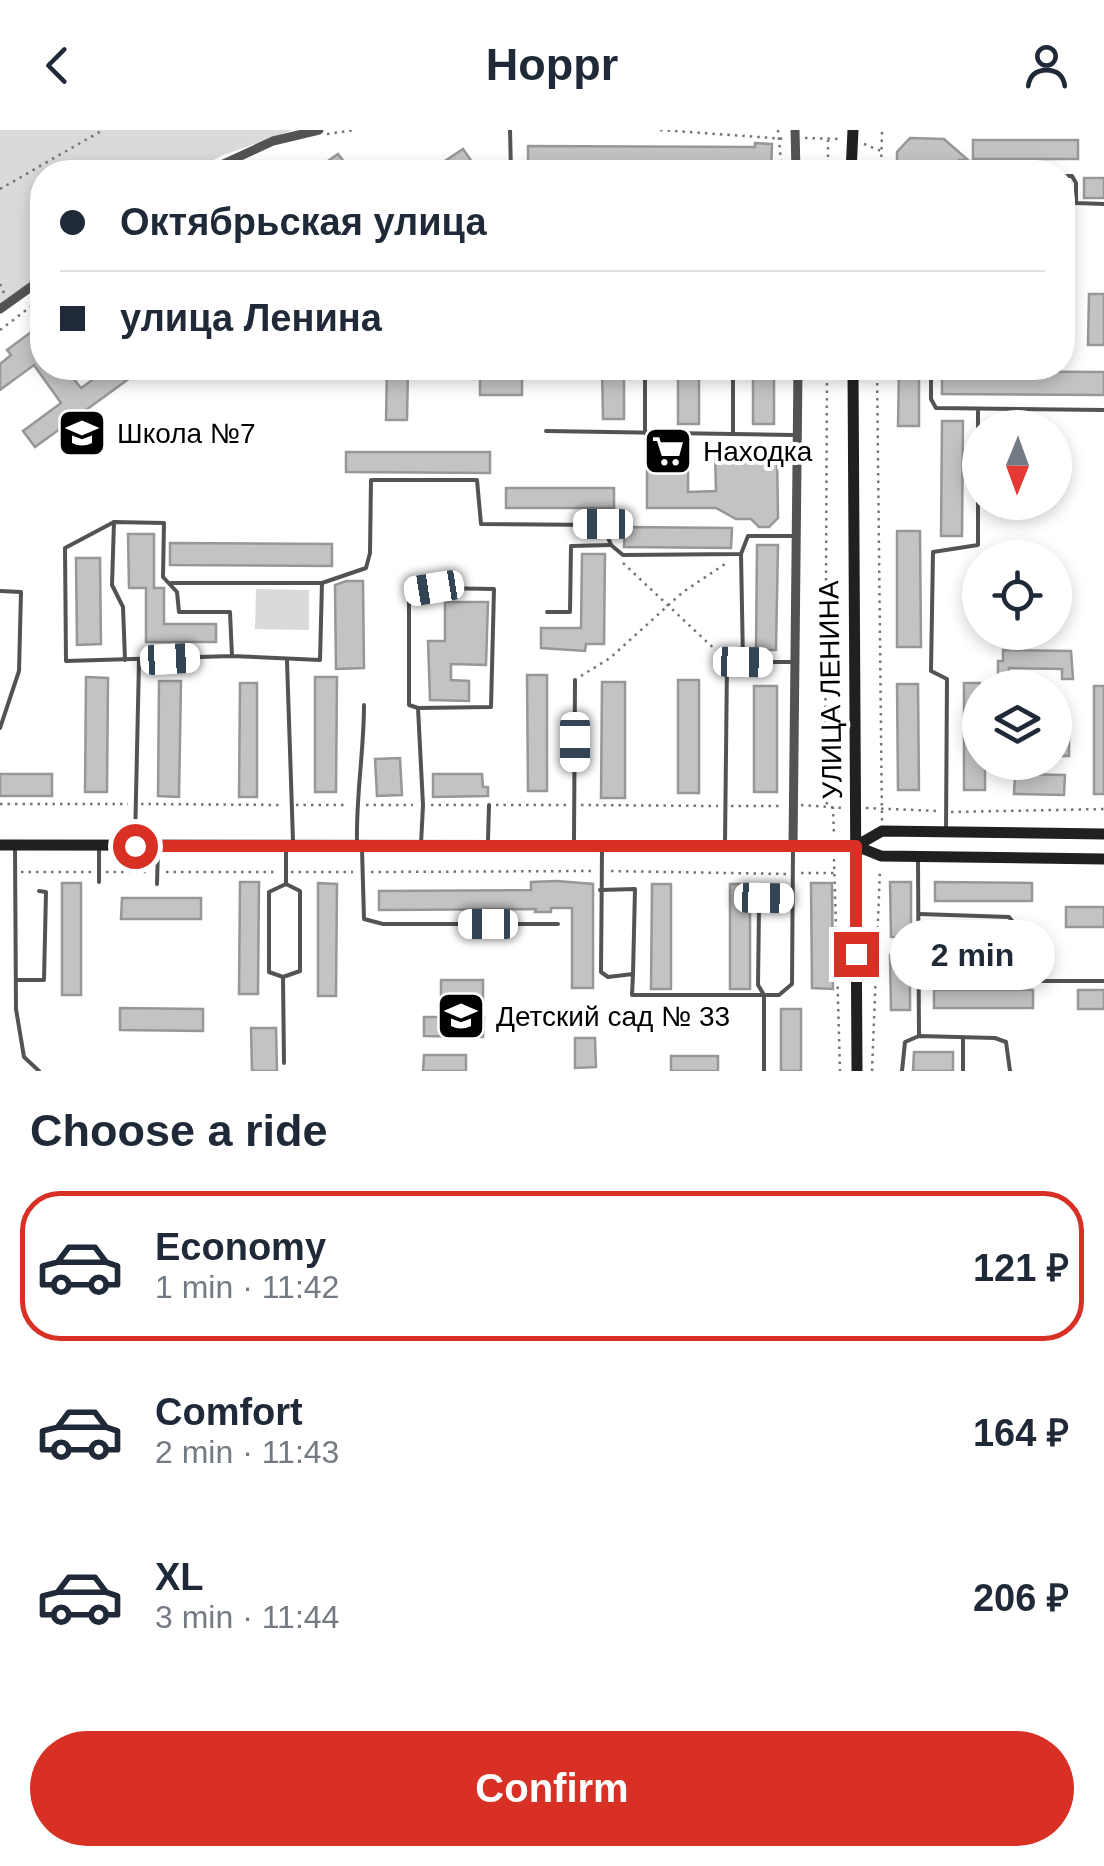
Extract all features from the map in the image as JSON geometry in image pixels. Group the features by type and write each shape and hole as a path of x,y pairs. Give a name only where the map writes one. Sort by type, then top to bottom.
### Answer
{"street":[{"path":"232,160 272,141 319,130"},
{"path":"849,133 850,160"},
{"path":"795,134 796,160"},
{"path":"0,309 30,288"},
{"name":"УЛИЦА ЛЕНИНА","path":"794,847 798,380"},
{"name":"УЛИЦА ЛЕНИНА","path":"853,380 858,1071"},
{"path":"856,846 882,830 1104,834"},
{"path":"1079,834 1080,860"},
{"path":"0,845 856,846 881,856 1104,859"}],"lane":[{"path":"510,130 511,160"},
{"path":"1075,180 1076,203 1104,204"},
{"path":"644,380 645,433"},
{"path":"733,380 733,434"},
{"path":"930,380 931,399 936,408 1104,410"},
{"path":"946,832 948,679 931,670 933,552 978,545 978,409"},
{"path":"546,431 798,436"},
{"path":"170,582 322,583 366,568 372,480 477,480 481,524 603,524 611,545 623,555 741,554"},
{"path":"114,522 112,585 123,607 125,660"},
{"path":"232,656 230,612 179,612 178,592 163,577 164,523 114,522 65,548 66,660 232,656 320,660 322,583"},
{"path":"743,662 741,554 748,536 797,536"},
{"path":"547,612 570,612 571,546 611,545"},
{"path":"434,588 494,589 491,707 418,708 409,704 409,592 434,588"},
{"path":"0,591 20,592 19,671 0,728"},
{"path":"135,846 139,660"},
{"path":"286,884 291,804 287,660"},
{"path":"725,846 728,662 796,662"},
{"path":"574,846 575,680"},
{"path":"364,705 364,750 356,805 364,919 382,924 558,924"},
{"path":"418,708 421,846"},
{"path":"488,846 489,805"},
{"path":"14,846 16,1010 24,1057 39,1071"},
{"path":"99,846 99,882"},
{"path":"157,884 158,846"},
{"path":"602,846 601,972 608,977 632,974"},
{"path":"600,890 635,889 632,994 779,995 792,984 794,847"},
{"path":"918,856 919,1036"},
{"path":"286,884 300,890 300,972 283,977 269,972 267,951 269,892 286,884"},
{"path":"16,980 44,980 46,892 39,891"},
{"path":"764,1071 764,995 758,985 759,908 764,898 792,898"},
{"path":"919,914 1010,917 1018,927 1018,981"},
{"path":"283,977 284,1063"},
{"path":"918,982 1104,981"},
{"path":"902,1071 905,1042 919,1036 995,1038 1006,1042 1010,1071"},
{"path":"963,1038 963,1071"}],"path":[{"path":"51,160 104,130"},
{"path":"660,130 778,139 795,134 828,139 849,133 882,151"},
{"path":"778,130 781,160"},
{"path":"882,130 882,160"},
{"path":"828,139 828,160"},
{"path":"0,189 30,172"},
{"path":"0,284 4,295"},
{"path":"0,330 30,307"},
{"path":"827,380 825,802 834,808"},
{"path":"877,380 882,830"},
{"path":"575,680 610,658 684,592 741,554"},
{"path":"623,555 621,561 728,662"},
{"path":"0,804 796,805 947,812 1104,809"},
{"path":"834,808 840,1071"},
{"path":"872,1071 881,856"},
{"path":"16,872 834,872"}],"shaded area":[{"path":"0,130 293,130 214,160 30,160 30,283 0,304"},
{"path":"256,589 309,590 309,630 255,629"}],"building":[{"path":"910,138 944,139 968,160 897,160 897,152"},
{"path":"973,140 1078,140 1078,159 973,159"},
{"path":"755,143 772,144 771,160 528,160 528,146 755,147"},
{"path":"463,149 471,160 446,160"},
{"path":"1084,178 1104,178 1104,198 1084,198"},
{"path":"1089,294 1104,294 1104,345 1088,345"},
{"path":"30,333 30,368 0,390 0,364 11,355 7,350"},
{"path":"1075,372 1104,372 1104,395 942,394 942,380 1075,380"},
{"path":"45,380 75,380 81,388 92,380 127,380 35,447 23,431 61,403"},
{"path":"387,380 408,380 407,420 386,420"},
{"path":"480,380 522,380 522,395 480,395"},
{"path":"602,380 624,380 624,419 603,419"},
{"path":"678,380 699,380 699,424 678,424"},
{"path":"753,380 774,380 774,424 753,424"},
{"path":"899,380 919,380 919,426 898,426"},
{"path":"942,421 962,421 962,536 941,536"},
{"path":"647,438 682,439 682,470 688,470 688,492 716,491 715,451 771,447 771,452 777,452 778,518 769,527 759,527 751,519 736,519 716,508 647,508"},
{"path":"346,452 490,452 490,473 346,472"},
{"path":"506,488 614,488 614,508 506,508"},
{"path":"625,527 732,528 731,548 624,547"},
{"path":"897,531 920,531 921,647 897,647"},
{"path":"128,534 154,534 154,588 164,588 164,624 216,624 216,642 146,642 146,588 129,588"},
{"path":"170,543 332,544 332,566 170,565"},
{"path":"757,545 778,545 776,650 756,650"},
{"path":"582,554 605,554 604,644 586,644 585,651 541,648 541,628 581,628"},
{"path":"76,558 100,558 101,644 77,645"},
{"path":"363,581 364,668 336,669 335,585"},
{"path":"445,602 488,602 486,665 451,664 451,680 469,681 469,701 430,700 428,641 445,641"},
{"path":"1003,650 1071,651 1073,679 1072,670 998,670 998,661 1003,661"},
{"path":"527,675 547,675 547,791 528,791"},
{"path":"86,677 108,678 107,792 85,792"},
{"path":"315,677 337,677 336,792 315,792"},
{"path":"678,680 699,680 699,793 678,793"},
{"path":"159,681 181,681 179,797 158,796"},
{"path":"602,682 625,682 625,798 601,798"},
{"path":"240,683 257,683 257,797 239,797"},
{"path":"897,684 918,684 919,790 898,790"},
{"path":"754,686 777,686 777,792 754,792"},
{"path":"1094,686 1104,686 1104,794 1094,794"},
{"path":"400,758 402,795 377,796 375,759"},
{"path":"0,774 52,774 52,796 0,796"},
{"path":"433,774 482,774 488,796 433,797"},
{"path":"964,780 985,780 985,790 964,790"},
{"path":"1015,780 1065,780 1064,795 1014,794"},
{"path":"240,882 259,882 258,994 239,994"},
{"path":"531,882 593,884 593,988 572,988 572,908 551,908 551,912 379,910 379,891 531,890"},
{"path":"890,882 911,882 911,937 891,937"},
{"path":"935,882 1032,883 1032,901 935,901"},
{"path":"62,883 81,883 81,995 62,995"},
{"path":"318,883 337,884 336,996 318,996"},
{"path":"811,883 832,883 833,989 812,988"},
{"path":"652,884 671,884 671,989 651,989"},
{"path":"730,884 750,884 750,989 730,989"},
{"path":"122,898 201,898 201,919 121,919"},
{"path":"1066,907 1104,907 1104,927 1066,927"},
{"path":"890,955 910,955 910,1010 891,1010"},
{"path":"441,980 483,980 483,1000 441,1000"},
{"path":"934,990 1033,990 1033,1008 934,1008"},
{"path":"1078,990 1104,990 1104,1009 1078,1009"},
{"path":"120,1008 203,1009 203,1031 120,1030"},
{"path":"781,1009 801,1009 801,1071 781,1071"},
{"path":"424,1017 484,1017 483,1037 424,1036"},
{"path":"251,1028 276,1028 277,1071 252,1071"},
{"path":"575,1038 595,1038 596,1067 575,1068"},
{"path":"914,1052 953,1052 953,1071 913,1071"},
{"path":"424,1055 466,1055 466,1071 423,1071"},
{"path":"671,1056 718,1056 718,1071 671,1071"}],"place":[{"name":"Школа №7","path":"82,433"},
{"name":"Находка","path":"668,451"},
{"name":"Детский сад № 33","path":"461,1016"}],"route":[{"path":"135,846 856,846 856,954"}]}
